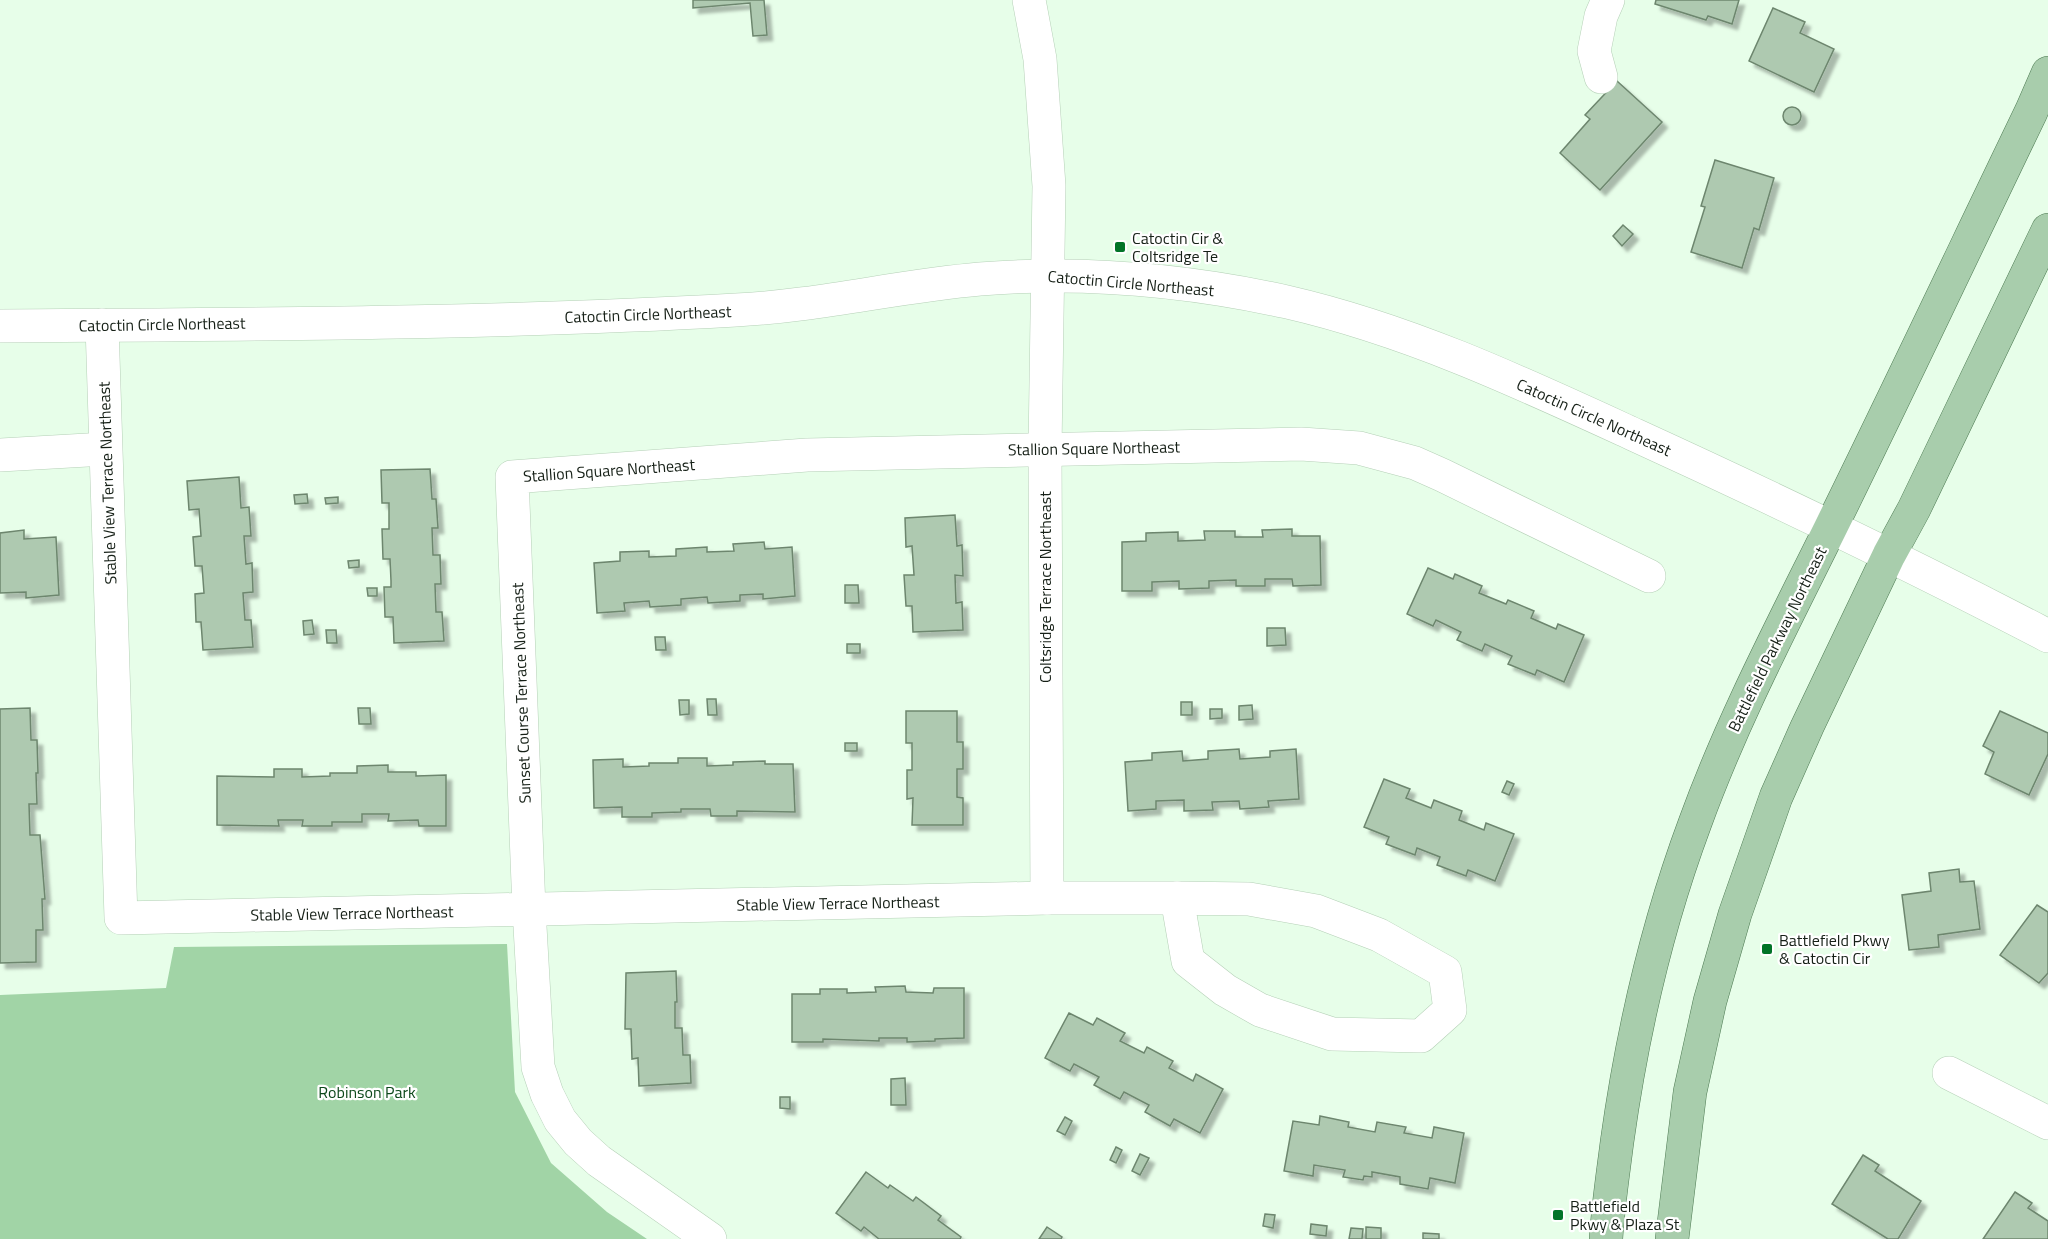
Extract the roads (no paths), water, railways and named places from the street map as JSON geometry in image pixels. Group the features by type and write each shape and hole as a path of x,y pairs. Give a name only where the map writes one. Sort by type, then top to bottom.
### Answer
{"main road":[{"name":"Battlefield Parkway Northeast","path":"1606,1239 1607,1213 1625,1087 1647,983 1670,897 1695,823 1766,655 1831,527 2048,73"},
{"path":"1672,1239 1690,1092 1710,1001 1735,914 1776,797 1889,555 1914,509 2048,230"}],"street":[{"name":"Coltsridge Terrace Northeast","path":"1029,0 1040,59 1049,186 1045,449 1047,898"},
{"path":"1601,77 1594,51 1601,16 1608,0"},
{"name":"Catoctin Circle Northeast","path":"0,326 476,321 744,310 975,280 1047,275 1125,279 1217,289 1287,302 1360,321 1430,345 1545,393 1789,506 2048,636"},
{"name":"Stable View Terrace Northeast","path":"102,325 120,918 1047,898 1177,898 1249,899 1316,911 1379,935 1445,972 1450,1010 1421,1036 1332,1034 1260,1010 1225,990 1188,961 1177,898"},
{"name":"Stallion Square Northeast","path":"512,477 807,455 1301,444 1359,448 1415,463 1649,576"},
{"path":"0,454 105,449"},
{"name":"Sunset Course Terrace Northeast","path":"512,477 529,909 538,1067 547,1094 560,1120 578,1142 599,1161 710,1239"},
{"path":"1949,1073 2048,1123"}],"place":[{"name":"Catoctin Cir & Coltsridge Te","path":"1120,247"},
{"name":"Battlefield Pkwy & Catoctin Cir","path":"1767,949"},
{"name":"Battlefield Pkwy & Plaza St","path":"1558,1215"}],"park label":[{"name":"Robinson Park","path":"367,1092"}]}
